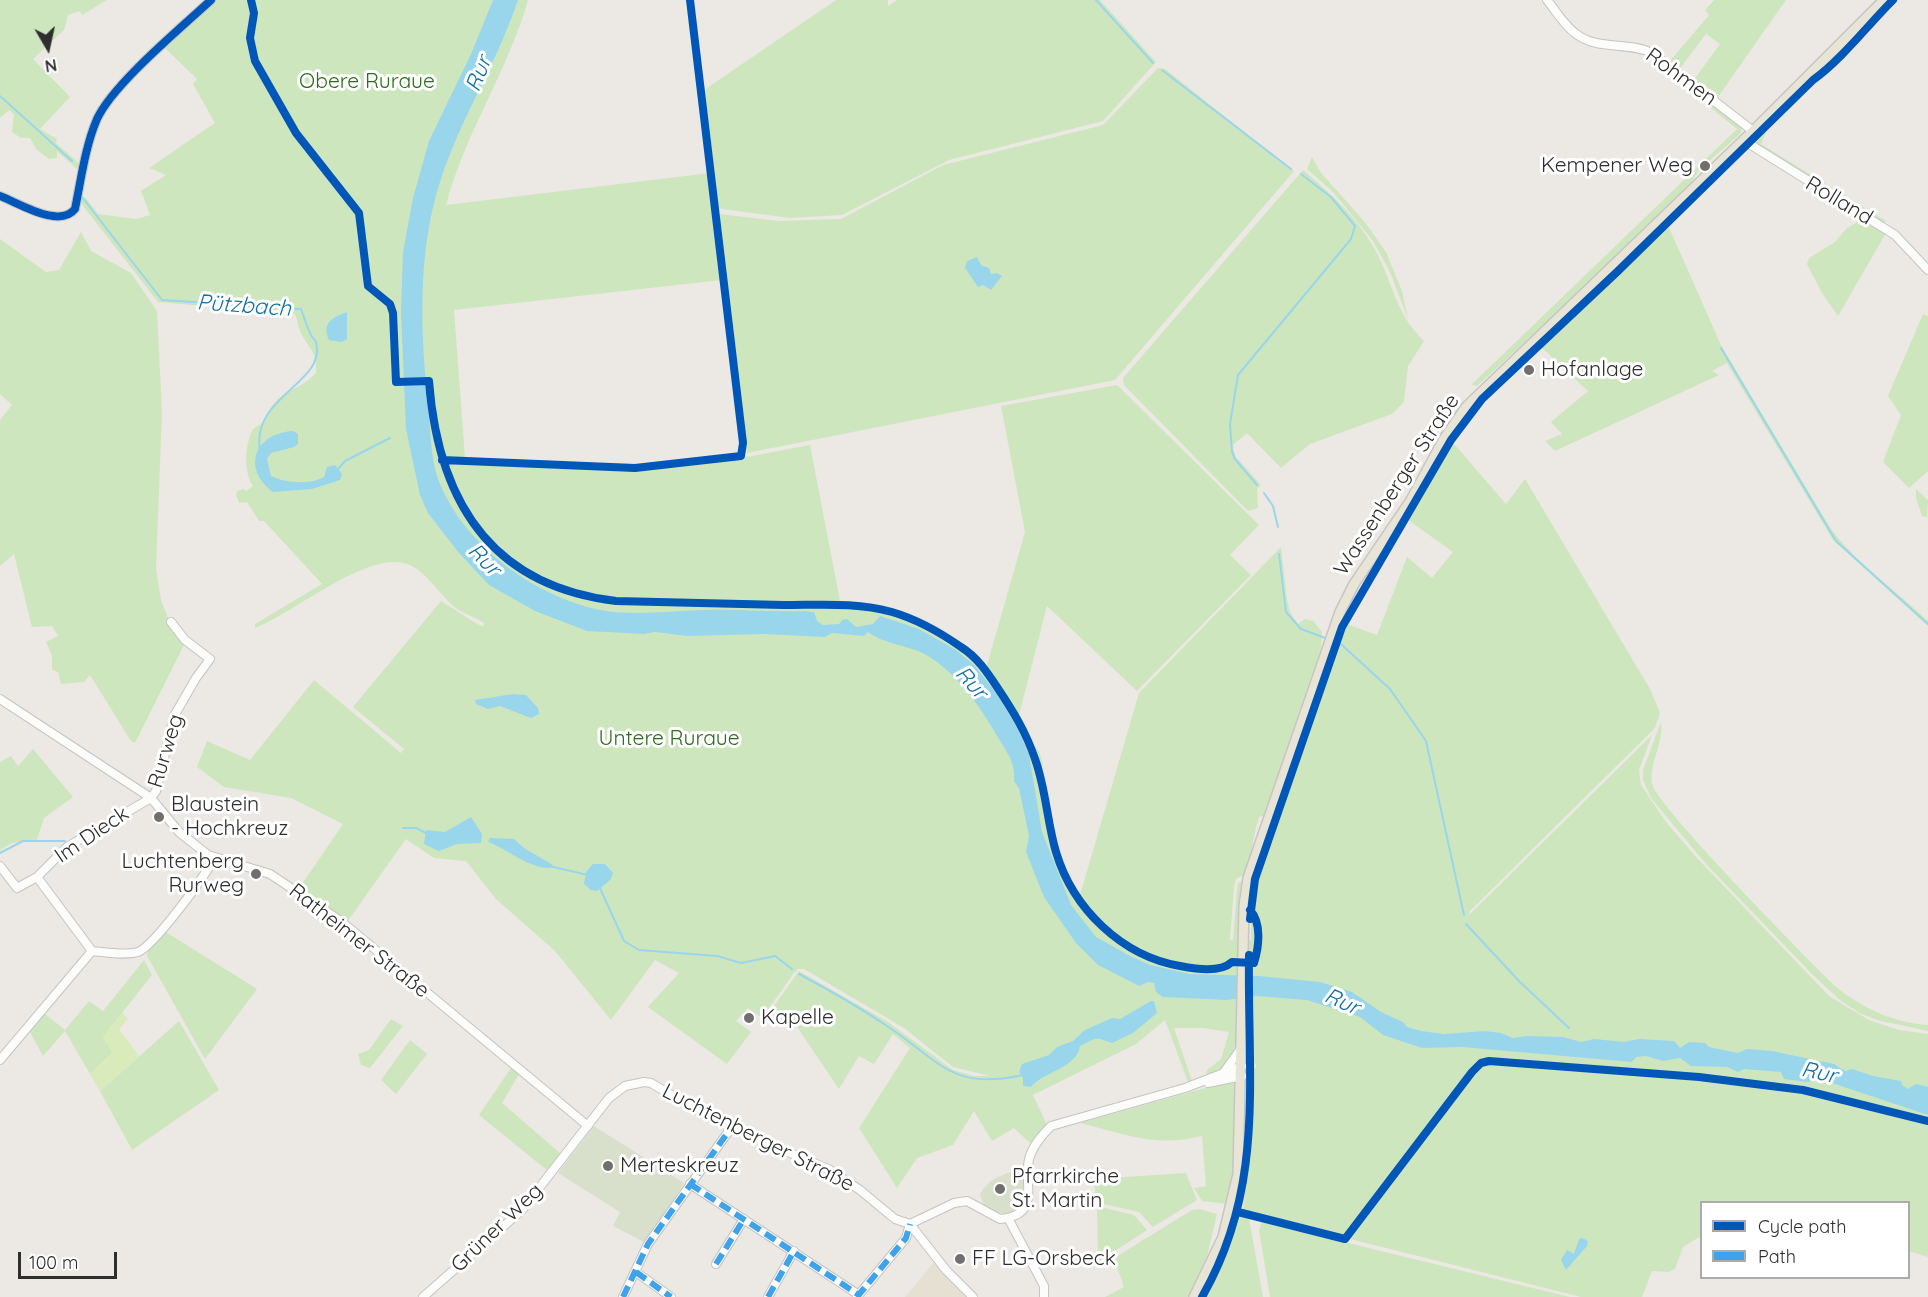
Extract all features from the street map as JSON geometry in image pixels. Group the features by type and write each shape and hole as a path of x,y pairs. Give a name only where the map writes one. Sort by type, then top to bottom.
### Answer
{"main road":[{"name":"Wassenberger Straße","path":"1194,1297 1215,1259 1232,1210 1239,1165 1244,934 1248,878 1332,634 1354,584 1411,500 1444,439 1467,407 1753,131 1884,0"}],"street":[{"path":"0,196 56,217 72,214 92,131 102,110 150,57 211,0"},
{"name":"Rohmen","path":"1547,0 1574,33 1596,43 1640,47 1652,53 1753,131"},
{"name":"Rolland","path":"1743,140 1895,236 1928,270"},
{"name":"Rurweg","path":"151,798 159,785 174,716 210,659 185,640 171,622"},
{"name":"Ratheimer Straße","path":"0,699 151,798 179,832 213,858 270,874 342,922 588,1126"},
{"name":"Im Dieck","path":"0,866 17,888 37,877 67,847 151,798"},
{"path":"0,1060 92,951 135,953 146,947 192,892 213,858"},
{"name":"Im Dieck","path":"37,877 92,951"},
{"path":"1222,1074 1242,1046"},
{"path":"1201,1083 1222,1074 1242,1071"},
{"path":"690,1184 794,1251 858,1296 906,1238 910,1224 954,1203 967,1201 992,1216 1008,1218 1024,1208 1028,1201 1028,1165 1036,1143 1051,1126 1242,1071"},
{"name":"Luchtenberger Straße","path":"588,1126 616,1092 625,1086 644,1082 663,1088 731,1128 830,1170 860,1190 895,1219 910,1224 940,1263 974,1297"},
{"name":"Grüner Weg","path":"423,1297 522,1210 588,1126"},
{"path":"623,1297 648,1244 731,1128"},
{"path":"1008,1218 1044,1286 1044,1297"},
{"path":"716,1264 744,1219"},
{"path":"768,1297 794,1251"},
{"path":"636,1272 671,1297"}],"shaded area":[{"path":"935,1261 970,1297 905,1297"}],"green space":[{"path":"0,0 107,0 82,15 80,11 68,15 64,30 33,59 70,97 40,129 57,139 56,143 80,164 78,170 57,151 57,158 49,159 36,149 30,138 21,138 12,132 14,114 9,110 0,118"},
{"path":"214,0 250,0 252,7 251,55 294,132 297,129 255,54 253,0 528,0 520,26 454,178 446,205 710,173 722,280 454,310 465,458 443,456 445,463 454,460 643,469 752,456 810,445 841,606 881,611 919,624 955,644 986,669 1025,532 1001,406 1117,385 1259,525 1230,555 1251,575 1137,691 1047,606 1019,715 1009,703 1030,741 1038,766 1032,745 1040,754 1043,765 1039,770 1060,854 1065,871 1081,903 1083,899 1080,895 1139,693 1281,547 1290,612 1298,624 1305,619 1313,621 1322,632 1321,648 1264,816 1259,817 1246,874 1236,879 1234,887 1230,940 1233,940 1238,883 1244,880 1240,940 1251,940 1251,913 1254,917 1258,940 1258,921 1251,906 1256,879 1341,622 1377,635 1407,557 1432,578 1453,552 1404,517 1449,438 1506,504 1525,479 1650,689 1660,713 1655,728 1470,911 1469,915 1652,735 1639,770 1641,785 1666,822 1697,858 1829,996 1869,1020 1899,1030 1928,1034 1928,1257 1910,1251 1910,1201 1700,1201 1700,1237 1683,1247 1675,1269 1669,1272 1652,1271 1642,1297 1581,1297 1350,1239 1344,1234 1340,1236 1243,1210 1250,1150 1252,1067 1256,1068 1256,1064 1252,1062 1250,1028 1237,1028 1235,1044 1230,1057 1221,1068 1207,1076 1207,1070 1221,1059 1229,1032 1203,1028 1174,1028 1192,1081 1188,1082 1165,1020 1136,1044 1033,1095 1047,1125 1030,1143 1014,1128 992,1141 974,1111 953,1145 917,1158 897,1188 859,1128 910,1048 893,1034 874,1064 859,1056 839,1089 795,1024 766,1017 799,971 888,1022 953,1070 974,1076 990,1076 953,1067 904,1028 804,969 798,969 794,973 762,1018 748,1008 736,1021 751,1032 727,1064 648,1007 679,973 655,960 611,1020 555,951 496,899 466,861 434,858 406,839 347,922 300,887 343,824 291,798 224,787 197,767 207,741 250,760 314,680 401,753 404,749 353,707 441,601 477,624 483,626 484,623 452,605 417,569 396,562 376,565 355,573 255,628 255,624 322,584 264,521 259,521 247,502 239,503 236,495 237,491 244,489 246,491 253,486 246,458 248,442 253,429 264,422 269,411 281,397 316,373 314,355 300,331 295,314 158,302 80,202 81,196 86,198 98,214 136,219 150,215 141,191 166,175 149,168 215,123 193,84 197,79 164,47"},
{"path":"836,0 888,0 888,6 897,0 1100,0 1156,62 1103,121 949,160 842,215 790,218 718,207 704,94 707,88"},
{"path":"1714,0 1786,0 1718,97 1693,81 1720,44 1706,34 1678,71 1670,61 1709,15 1705,10"},
{"path":"1632,50 1646,53 1741,126 1741,133 1699,170 1689,186 1580,292 1477,386 1471,385 1737,129 1647,56"},
{"path":"1158,68 1165,69 1294,171 1115,380 747,453 719,214 779,221 841,219 943,165 1103,125"},
{"path":"1764,130 1766,133 1761,144 1886,221 1884,224 1756,145 1755,138"},
{"path":"1312,157 1321,173 1364,221 1386,252 1402,291 1408,319 1390,272 1373,241 1333,192 1307,169"},
{"path":"1303,170 1360,226 1381,261 1406,319 1424,341 1408,366 1404,402 1392,414 1310,444 1281,468 1247,433 1233,445 1235,456 1261,485 1257,489 1258,508 1248,511 1124,385 1123,378"},
{"path":"1863,219 1886,233 1838,316 1822,293 1807,264 1809,258 1835,242 1847,228"},
{"path":"1667,223 1721,345 1829,526 1863,564 1928,621 1928,626 1833,540 1727,363 1712,371 1719,375 1555,451 1545,441 1562,434 1551,422 1588,391 1539,345"},
{"path":"81,232 91,251 131,273 157,311 162,412 156,569 161,600 170,623 185,643 135,743 131,741 90,675 84,682 61,684 58,672 52,670 52,656 46,642 58,636 52,626 32,627 14,554 0,566 0,420 12,405 0,394 0,239 46,272 59,270"},
{"path":"1923,314 1928,316 1928,471 1909,488 1883,462 1901,415 1888,396"},
{"path":"1916,489 1928,500 1927,517 1922,516 1916,498"},
{"path":"1661,722 1652,784 1679,821 1736,884 1835,986 1856,1001 1879,1013 1915,1024 1928,1025 1928,1031 1881,1021 1861,1014 1840,1000 1706,864 1651,798 1643,780 1643,770"},
{"path":"33,749 73,797 44,818 37,840 12,843 0,850 0,762 11,756 18,766"},
{"path":"164,931 257,989 205,1059 147,956 148,949"},
{"path":"144,960 152,975 103,1037 113,1052 90,1074 65,1031 43,1056 30,1032 45,1014 65,1030 89,1001 103,1011"},
{"path":"122,1013 128,1019 119,1029 139,1056 100,1091 90,1074 112,1053 103,1037"},
{"path":"391,1019 403,1026 370,1068 361,1065 358,1054 369,1050"},
{"path":"179,1021 219,1090 132,1150 100,1091"},
{"path":"410,1040 427,1054 396,1094 381,1080"},
{"path":"511,1068 519,1074 502,1103 560,1153 548,1171 479,1115"},
{"path":"1230,1081 1237,1086 1234,1177 1228,1204 1202,1201 1194,1188 1206,1186 1202,1136 1170,1141 1155,1140 1080,1123"},
{"path":"594,1126 684,1183 648,1244 613,1226 620,1212 558,1173"},
{"path":"1021,1169 1024,1172 1024,1193 1022,1201 1012,1212 1004,1213 984,1206 980,1195 987,1184 997,1177"},
{"path":"1186,1173 1197,1200 1153,1227 1139,1212 1103,1204 1095,1196 1095,1179"},
{"path":"1097,1206 1134,1215 1147,1230 1098,1262"},
{"path":"1199,1209 1217,1214 1203,1273 1189,1297 1105,1297 1124,1287 1114,1258 1192,1210"},
{"path":"1241,1215 1249,1218 1263,1297 1201,1297 1219,1272"},
{"path":"1262,1222 1570,1297 1270,1297 1259,1230"}],"water":[{"name":"Rur","path":"493,0 518,0 440,182 427,239 422,298 431,442 437,476 464,525 498,560 540,588 598,610 628,613 716,610 805,611 814,612 817,621 823,625 839,624 842,620 847,619 856,627 873,624 880,616 919,629 956,650 975,666 996,693 1017,727 1029,755 1042,832 1071,905 1096,937 1150,965 1190,974 1259,976 1320,982 1352,992 1381,1012 1403,1022 1407,1027 1421,1031 1444,1034 1485,1031 1501,1033 1513,1038 1563,1037 1581,1042 1594,1039 1624,1042 1639,1039 1674,1041 1680,1048 1689,1042 1705,1043 1709,1047 1738,1053 1747,1049 1772,1051 1834,1064 1845,1071 1852,1069 1873,1076 1901,1081 1902,1085 1908,1089 1916,1084 1928,1087 1928,1115 1820,1079 1808,1082 1784,1079 1781,1072 1744,1069 1738,1072 1727,1067 1691,1066 1680,1058 1663,1061 1646,1056 1636,1057 1632,1062 1462,1047 1422,1048 1383,1035 1360,1017 1307,1000 1256,996 1227,1000 1163,997 1156,992 1154,983 1148,982 1139,986 1098,965 1076,943 1044,897 1026,852 1029,836 1010,758 969,693 950,673 928,656 882,640 868,632 864,636 832,633 825,637 764,634 687,636 655,632 644,634 587,631 535,611 489,585 459,553 428,513 420,495 406,429 401,312 403,252 413,198 429,141 471,54"},
{"path":"977,257 981,265 989,268 991,274 997,273 1002,276 991,290 983,285 978,287 965,268 967,261"},
{"path":"347,312 347,339 342,342 329,340 327,325 337,316"},
{"path":"293,431 298,434 298,444 271,453 267,459 271,476 290,482 318,480 324,477 327,467 335,465 342,474 340,480 312,489 273,492 263,483 257,473 255,463 257,453 269,438"},
{"path":"513,694 526,695 538,708 539,714 531,718 500,706 488,709 476,704 475,700"},
{"path":"471,817 482,834 481,843 457,844 439,851 424,844 426,830 445,832"},
{"path":"490,838 514,839 524,848 553,865 550,868 526,862 488,842"},
{"path":"593,864 605,864 613,873 611,879 597,891 591,890 584,884 586,872"},
{"path":"1154,1001 1157,1013 1133,1033 1112,1043 1098,1039 1090,1041 1080,1046 1073,1060 1066,1065 1043,1077 1031,1087 1023,1086 1023,1078 1019,1072 1022,1064 1049,1055 1057,1047 1073,1041 1085,1030 1112,1018 1120,1019"},
{"path":"1579,1239 1588,1241 1587,1246 1566,1270 1561,1260 1567,1250 1574,1254"}],"waterway":[{"path":"1096,0 1153,63"},
{"path":"1162,70 1291,169"},
{"name":"Pützbach","path":"0,96 72,161"},
{"path":"1257,485 1235,459 1232,452 1230,424 1238,375 1351,239 1355,226 1331,197 1301,174"},
{"name":"Pützbach","path":"82,197 162,300 301,309 311,336 316,342 316,356 310,369 276,403 266,417 260,433 260,452"},
{"path":"1721,348 1836,541 1928,624"},
{"name":"Pützbach","path":"338,469 345,461 390,438"},
{"path":"1264,493 1273,506 1278,527"},
{"path":"1279,554 1286,612 1301,629 1328,639"},
{"path":"1334,641 1342,645 1390,689 1426,741 1464,915"},
{"path":"403,828 416,828 426,833"},
{"path":"0,853 23,841 65,841"},
{"path":"549,866 588,875"},
{"path":"599,886 624,941 639,950 717,956 741,963 775,956 792,969"},
{"path":"1466,924 1520,982 1569,1028"},
{"path":"799,974 876,1019 948,1070 962,1076 979,1079 999,1079 1023,1075"}],"marked path":[{"path":"623,1297 648,1244 731,1128"},
{"path":"690,1184 859,1295"},
{"path":"716,1264 744,1219"},
{"path":"857,1297 906,1238 910,1224"},
{"path":"768,1297 794,1251"},
{"path":"636,1272 671,1297"}],"cycle path":[{"path":"0,196 49,216 68,214 75,209 89,141 105,105 132,73 211,0"},
{"path":"251,0 254,13 250,38 255,61 296,133 359,213 368,286 390,304 393,313 396,382 429,381 434,424 444,463 459,499 479,530 504,556 535,577 572,592 616,601 852,605 892,612 919,622 972,655 1014,713 1028,740 1039,770 1053,841 1064,873 1074,892 1103,927 1120,941 1159,961 1193,968 1214,969 1232,962 1254,963 1258,928 1250,910"},
{"path":"442,460 635,468 741,456 743,443 690,0"},
{"path":"1250,919 1255,879 1342,627 1451,440 1482,399 1834,62 1893,0"},
{"path":"1202,1297 1222,1255 1236,1214 1244,1172 1249,1130 1250,1087 1249,955"},
{"path":"1238,1212 1345,1239 1472,1072 1481,1063 1489,1061 1699,1077 1803,1090 1928,1121"}],"place":[{"name":"Kempener Weg","path":"1705,166"},
{"name":"Hofanlage","path":"1529,370"},
{"name":"Blaustein - Hochkreuz","path":"159,817"},
{"name":"Luchtenberg Rurweg","path":"256,874"},
{"name":"Kapelle","path":"749,1018"},
{"name":"Merteskreuz","path":"608,1166"},
{"name":"Pfarrkirche St. Martin","path":"1000,1189"},
{"name":"FF LG-Orsbeck","path":"960,1259"}],"park label":[{"name":"Obere Ruraue","path":"367,82"},
{"name":"Untere Ruraue","path":"669,739"}]}
